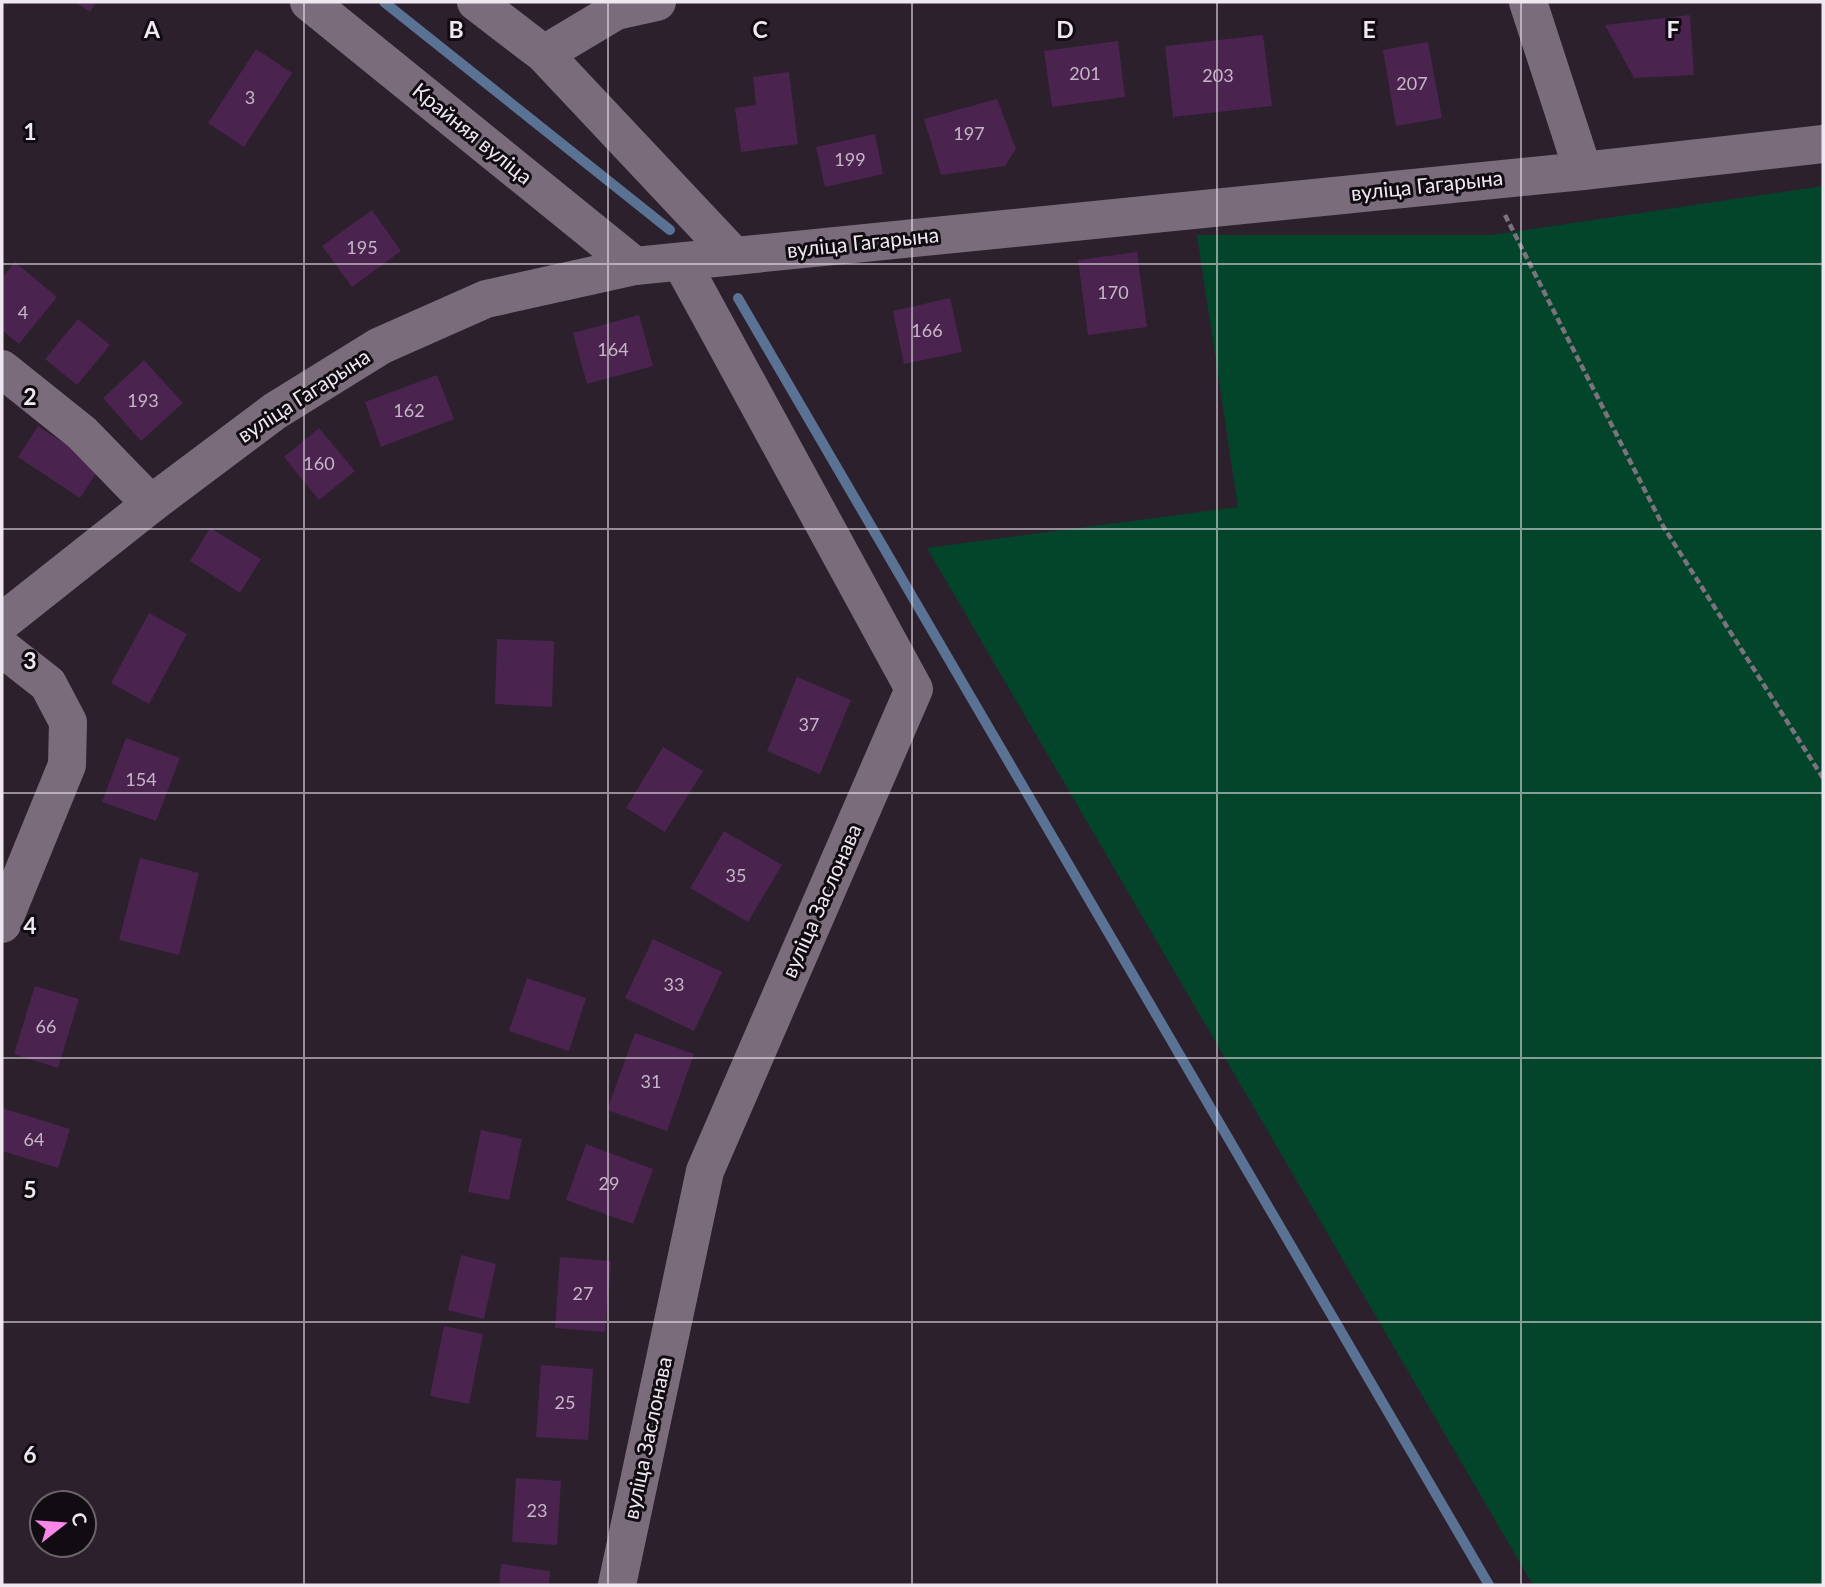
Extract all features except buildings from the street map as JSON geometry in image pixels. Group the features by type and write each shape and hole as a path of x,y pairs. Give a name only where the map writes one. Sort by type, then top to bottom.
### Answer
{"street":[{"name":"Крайняя вуліца","path":"309,2 635,266"},
{"path":"476,2 544,54 734,256"},
{"path":"544,54 616,11 657,2"},
{"path":"1528,2 1583,171"},
{"name":"вуліца Гагарына","path":"2,622 150,504 275,411 380,346 486,299 635,266 1583,171 1823,144"},
{"name":"вуліца Заслонава","path":"617,1585 705,1171 914,689 681,262"},
{"path":"2,369 82,433 150,504"},
{"path":"2,648 48,684 68,722 67,765 2,924"}],"path":[{"path":"1487,180 1663,526 1823,778"}],"green space":[{"path":"1823,186 1823,1585 1533,1585 927,548 1238,507 1197,235 1492,235"}],"waterway":[{"path":"384,2 670,230"},
{"path":"738,298 1489,1585"}]}
